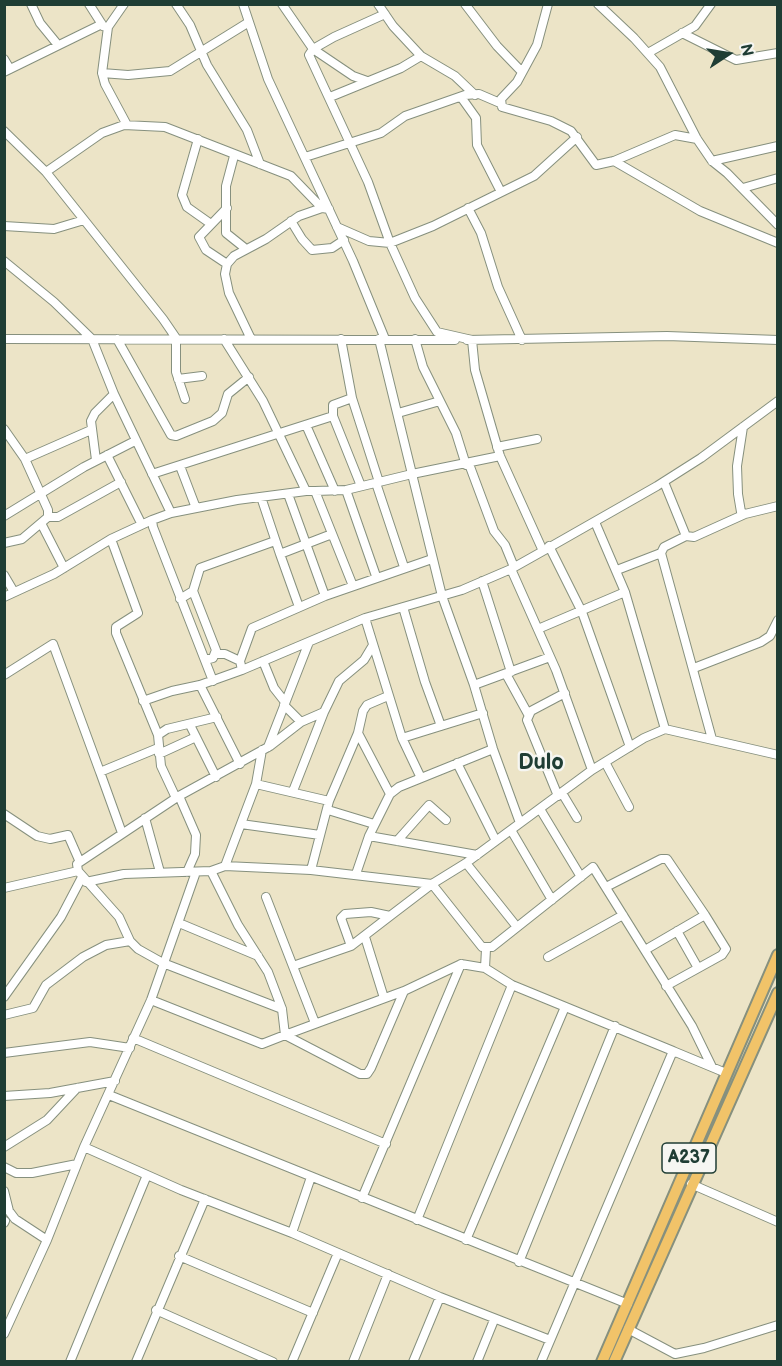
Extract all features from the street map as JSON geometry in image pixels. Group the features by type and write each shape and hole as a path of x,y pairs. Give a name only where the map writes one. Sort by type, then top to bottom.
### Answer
{"highway":[{"name":"A237","path":"602,1362 726,1073 774,970 777,955"},
{"name":"A237","path":"614,1362 777,993"}],"street":[{"path":"31,4 40,23 58,45"},
{"path":"89,4 107,33"},
{"path":"124,4 108,27 102,73 105,84 127,125"},
{"path":"176,4 190,25 201,52 247,130 260,164"},
{"path":"243,4 268,79 305,158 325,208 344,240 382,339 442,596 520,823"},
{"path":"282,4 313,49 352,76 367,81"},
{"path":"378,4 421,56 455,76 475,94 500,103 502,107 551,121 571,131 596,165 614,161 675,135 696,140"},
{"path":"465,4 497,46 522,72"},
{"path":"500,103 522,72 537,45 548,4"},
{"path":"598,4 660,67 696,140 712,161 773,213 777,225"},
{"path":"648,53 695,26 711,4"},
{"path":"385,14 313,49 309,55 368,182 390,243 415,298 437,332 472,340"},
{"path":"102,73 128,75 170,71 249,22"},
{"path":"4,58 7,70 102,24"},
{"path":"682,33 736,60 777,53"},
{"path":"330,97 401,68 421,56"},
{"path":"305,158 386,130 405,116 475,94"},
{"path":"461,97 476,118 477,145 501,192"},
{"path":"46,172 102,133 127,125 165,127 234,156 291,176 325,208"},
{"path":"4,131 46,172 176,338 178,379 185,399"},
{"path":"337,227 369,241 390,243 534,176 577,137"},
{"path":"198,139 182,195 187,207 211,224"},
{"path":"712,161 777,146"},
{"path":"234,156 226,186 226,233 246,249"},
{"path":"614,161 700,211 777,243"},
{"path":"743,188 777,178"},
{"path":"227,208 199,237 206,250 227,264"},
{"path":"251,339 229,293 225,274 227,264 234,256 291,221 325,208"},
{"path":"468,208 481,233 498,287 522,340"},
{"path":"4,226 54,229 84,220"},
{"path":"291,221 302,240 312,250 332,248 344,240"},
{"path":"4,261 54,302 92,339 135,441 171,513"},
{"path":"4,339 522,340 667,336 777,340"},
{"path":"117,339 171,435 176,436 213,421 222,413 228,394 249,377"},
{"path":"224,339 249,377 306,491"},
{"path":"341,339 352,398 404,567"},
{"path":"415,339 423,367 456,433 467,465 492,520 494,531 506,545 592,770"},
{"path":"472,340 475,370 500,456 546,549 582,612 630,747"},
{"path":"178,379 202,376"},
{"path":"96,460 91,430 94,413 114,394"},
{"path":"352,398 333,405 333,416 361,486"},
{"path":"398,413 440,401"},
{"path":"143,701 172,691 200,686 365,618 442,596 513,568 664,482 777,401"},
{"path":"152,474 333,416"},
{"path":"306,425 335,490"},
{"path":"743,427 737,466 738,494 741,512 745,514"},
{"path":"4,429 25,459 48,517"},
{"path":"25,459 91,430"},
{"path":"497,447 537,439"},
{"path":"4,516 38,492 135,441"},
{"path":"107,455 141,523"},
{"path":"4,597 64,568 141,523 171,513 306,491 346,490 500,456"},
{"path":"180,466 196,508"},
{"path":"48,517 58,517 120,482"},
{"path":"664,482 686,536"},
{"path":"346,490 376,576"},
{"path":"315,491 353,586"},
{"path":"288,494 325,596"},
{"path":"261,497 299,607"},
{"path":"712,739 662,553 664,547 686,536 694,537 745,514 777,506"},
{"path":"4,543 22,539 42,525 48,517"},
{"path":"152,520 213,681"},
{"path":"595,522 625,592 665,729"},
{"path":"42,525 64,568"},
{"path":"280,554 332,534"},
{"path":"4,1334 47,1240 84,1147 110,1095 151,1000 179,923 195,854 196,835 160,766 158,735 116,633 116,627 138,613 111,539"},
{"path":"216,654 193,591 200,568 275,541"},
{"path":"617,570 662,553"},
{"path":"242,670 240,661 252,628 376,576 432,559"},
{"path":"4,575 14,592"},
{"path":"482,581 509,673 528,714 527,720 560,795 577,818"},
{"path":"180,598 193,591"},
{"path":"538,629 625,592"},
{"path":"403,607 425,682 441,726"},
{"path":"365,618 402,738 421,778"},
{"path":"694,668 761,642 770,636 777,620"},
{"path":"225,866 256,784 265,749 309,642"},
{"path":"4,675 50,645 55,646 122,833"},
{"path":"293,791 324,712 339,681 364,660 373,645"},
{"path":"205,660 216,654 225,654 240,661"},
{"path":"474,685 550,657"},
{"path":"263,661 274,688 301,722"},
{"path":"200,686 240,764"},
{"path":"528,714 564,693"},
{"path":"311,870 329,801 358,733 363,711 368,705 388,696"},
{"path":"79,860 178,797 265,749 301,722 324,712"},
{"path":"402,738 483,713"},
{"path":"158,735 167,729 217,717"},
{"path":"190,725 216,777"},
{"path":"293,966 351,946 366,938 390,916 432,884 466,863 592,770 665,729 777,755"},
{"path":"358,733 390,794"},
{"path":"100,772 196,737"},
{"path":"356,874 374,824 390,794 421,778 493,749"},
{"path":"605,762 629,807"},
{"path":"456,763 496,841"},
{"path":"256,784 329,801"},
{"path":"397,842 429,806 434,807 446,820"},
{"path":"540,809 581,877"},
{"path":"328,810 374,824"},
{"path":"4,814 38,836 50,839 68,835 79,860 82,877 119,917 130,941 163,963 282,1009"},
{"path":"145,818 160,872"},
{"path":"241,824 320,836"},
{"path":"511,830 552,900"},
{"path":"369,836 477,855"},
{"path":"606,886 661,859 667,859 726,949 722,955 666,986"},
{"path":"466,863 517,927"},
{"path":"4,888 82,877 211,871 225,866 356,874 432,884 477,943 486,949"},
{"path":"486,949 593,867 692,1026 712,1067"},
{"path":"211,871 238,925 268,972 282,1009 285,1035"},
{"path":"4,996 61,917 82,877"},
{"path":"266,897 315,1023"},
{"path":"351,946 341,918 345,914 371,912 390,916"},
{"path":"548,957 623,915"},
{"path":"645,950 705,915"},
{"path":"179,923 259,956"},
{"path":"677,931 698,968"},
{"path":"366,938 384,998"},
{"path":"4,1014 33,1008 46,985 83,957 106,945 130,941"},
{"path":"485,968 486,949"},
{"path":"151,1000 262,1044 404,990 461,964 485,968 512,985 726,1073"},
{"path":"362,1198 461,964"},
{"path":"417,1220 512,985"},
{"path":"285,1035 345,1067 367,1074 404,990"},
{"path":"466,1240 565,1007"},
{"path":"519,1262 615,1026"},
{"path":"133,1038 386,1144"},
{"path":"4,1053 90,1042 130,1048"},
{"path":"541,1362 672,1051"},
{"path":"4,1096 77,1088 115,1081"},
{"path":"4,1147 47,1120 77,1088"},
{"path":"110,1095 519,1262 628,1304"},
{"path":"84,1147 494,1320 550,1340"},
{"path":"4,1167 16,1173 32,1173 77,1164"},
{"path":"70,1362 147,1175"},
{"path":"292,1233 312,1177"},
{"path":"691,1184 777,1222"},
{"path":"4,1191 9,1211 15,1219 47,1240"},
{"path":"136,1362 156,1310 205,1199"},
{"path":"5,1222 15,1219"},
{"path":"292,1362 338,1253"},
{"path":"179,1256 313,1312"},
{"path":"353,1362 388,1274"},
{"path":"413,1362 440,1297"},
{"path":"156,1310 273,1362"},
{"path":"477,1362 494,1320"},
{"path":"628,1329 675,1354 704,1348 777,1325"}],"district":[{"name":"Dulo","path":"541,763"}]}
